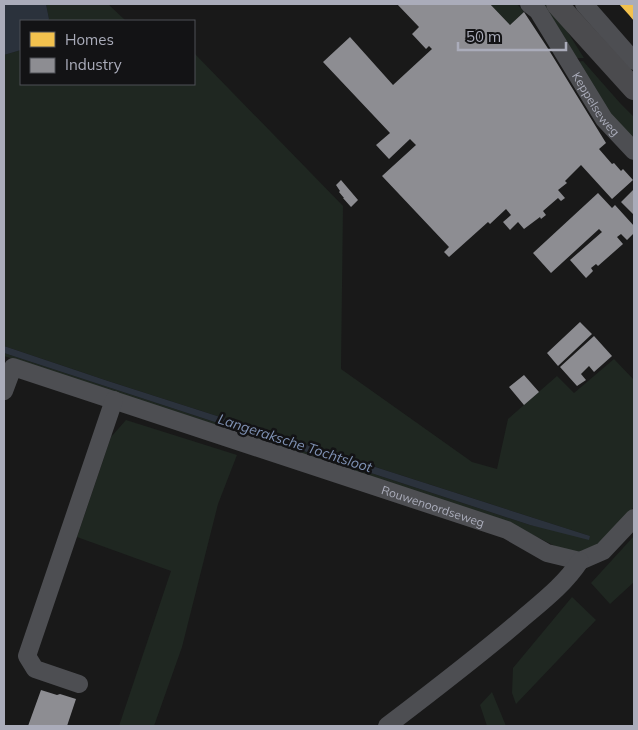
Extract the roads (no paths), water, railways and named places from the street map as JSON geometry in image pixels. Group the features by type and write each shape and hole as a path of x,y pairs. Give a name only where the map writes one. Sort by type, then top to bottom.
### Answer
{"main road":[{"path":"557,4 634,89"}],"street":[{"name":"Keppelseweg","path":"529,4 538,11 604,119 634,151"},
{"path":"584,4 634,61"},
{"name":"Rouwenoordseweg","path":"4,391 13,366 507,530 547,553 580,561"},
{"path":"79,684 35,669 27,656 114,400"},
{"path":"387,726 484,652 561,586 580,561 603,550 634,518"}],"water":[{"path":"4,4 46,4 48,20 20,20 20,50 4,55"},
{"name":"Langeraksche Tochtsloot","path":"4,346 590,536 589,540 530,525 4,353"}]}
